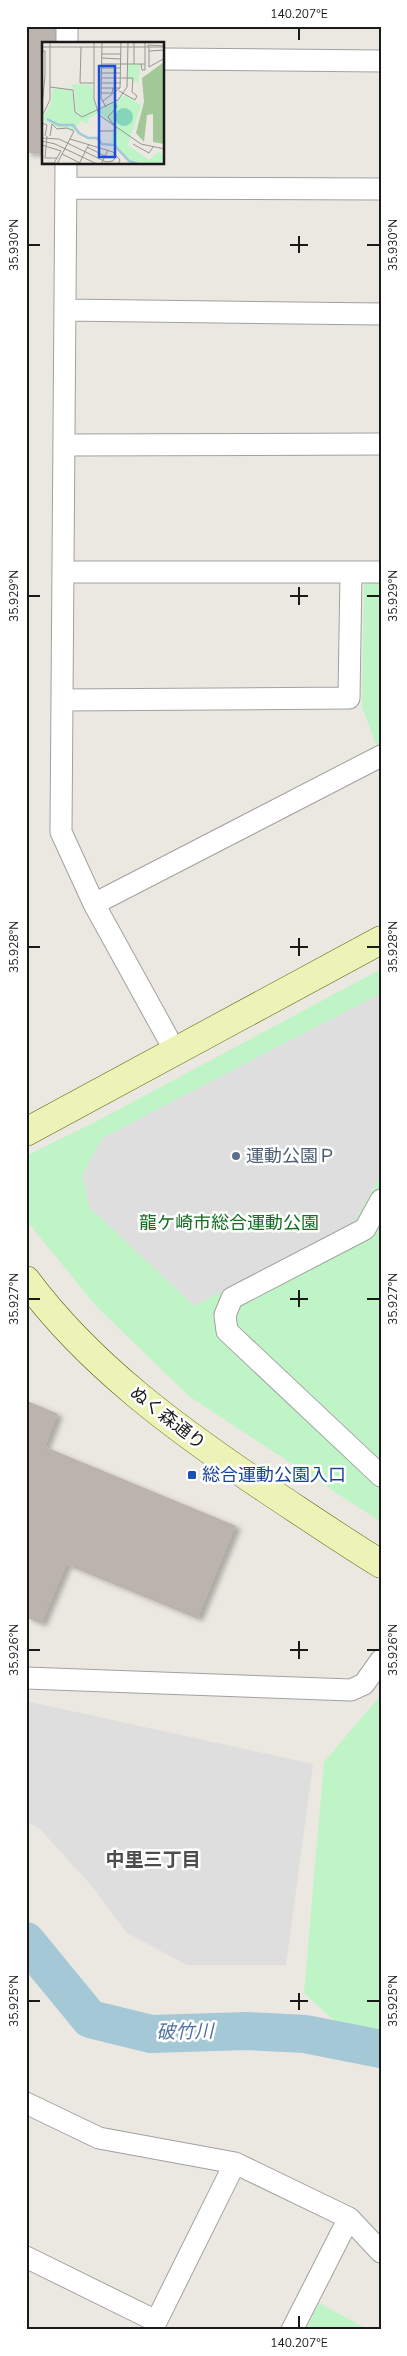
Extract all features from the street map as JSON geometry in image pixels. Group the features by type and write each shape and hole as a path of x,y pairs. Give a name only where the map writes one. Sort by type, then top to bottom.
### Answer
{"main road":[{"path":"26,1132 381,940"},
{"name":"ぬく森通り","path":"26,1280 62,1325 125,1385 174,1425 196,1442 381,1564"}],"street":[{"path":"67,26 67,42"},
{"path":"165,59 381,61"},
{"path":"66,165 61,832 94,904 175,1050"},
{"path":"66,188 381,189"},
{"path":"66,310 381,314"},
{"path":"64,445 381,444"},
{"path":"63,572 381,572"},
{"path":"62,700 349,698 351,572"},
{"path":"94,904 381,756"},
{"path":"381,1200 365,1229 232,1298 225,1315 227,1331 381,1476"},
{"path":"26,1678 351,1690 364,1684 381,1660"},
{"path":"26,2103 99,2138 235,2163 349,2218 381,2252"},
{"path":"26,2257 154,2325 235,2163"},
{"path":"292,2330 349,2218"}],"green space":[{"path":"364,583 381,583 381,745 377,747 362,707"},
{"name":"龍ケ崎市総合運動公園","path":"381,969 381,1522 190,1397 96,1306 26,1220 26,1156 99,1120"},
{"path":"381,1695 381,2064 304,1993 324,1762"},
{"path":"319,2303 369,2330 306,2330"}],"shaded area":[{"name":"運動公園Ｐ","path":"381,993 381,1174 353,1224 194,1306 89,1207 82,1175 102,1138"},
{"path":"26,1701 313,1764 286,1965 187,1965 127,1933 91,1885 39,1828 26,1822"}],"building":[{"path":"26,26 58,26 58,42 42,42 42,153 26,152"},
{"path":"26,1401 57,1414 44,1447 235,1526 197,1618 66,1564 41,1623 26,1617"}],"waterway":[{"name":"破竹川","path":"26,1941 90,2019 151,2034 247,2031 305,2034 381,2049"}],"place":[{"name":"運動公園Ｐ","path":"236,1156"},
{"name":"総合運動公園入口","path":"192,1475"}],"district":[{"name":"中里三丁目","path":"153,1860"}]}
